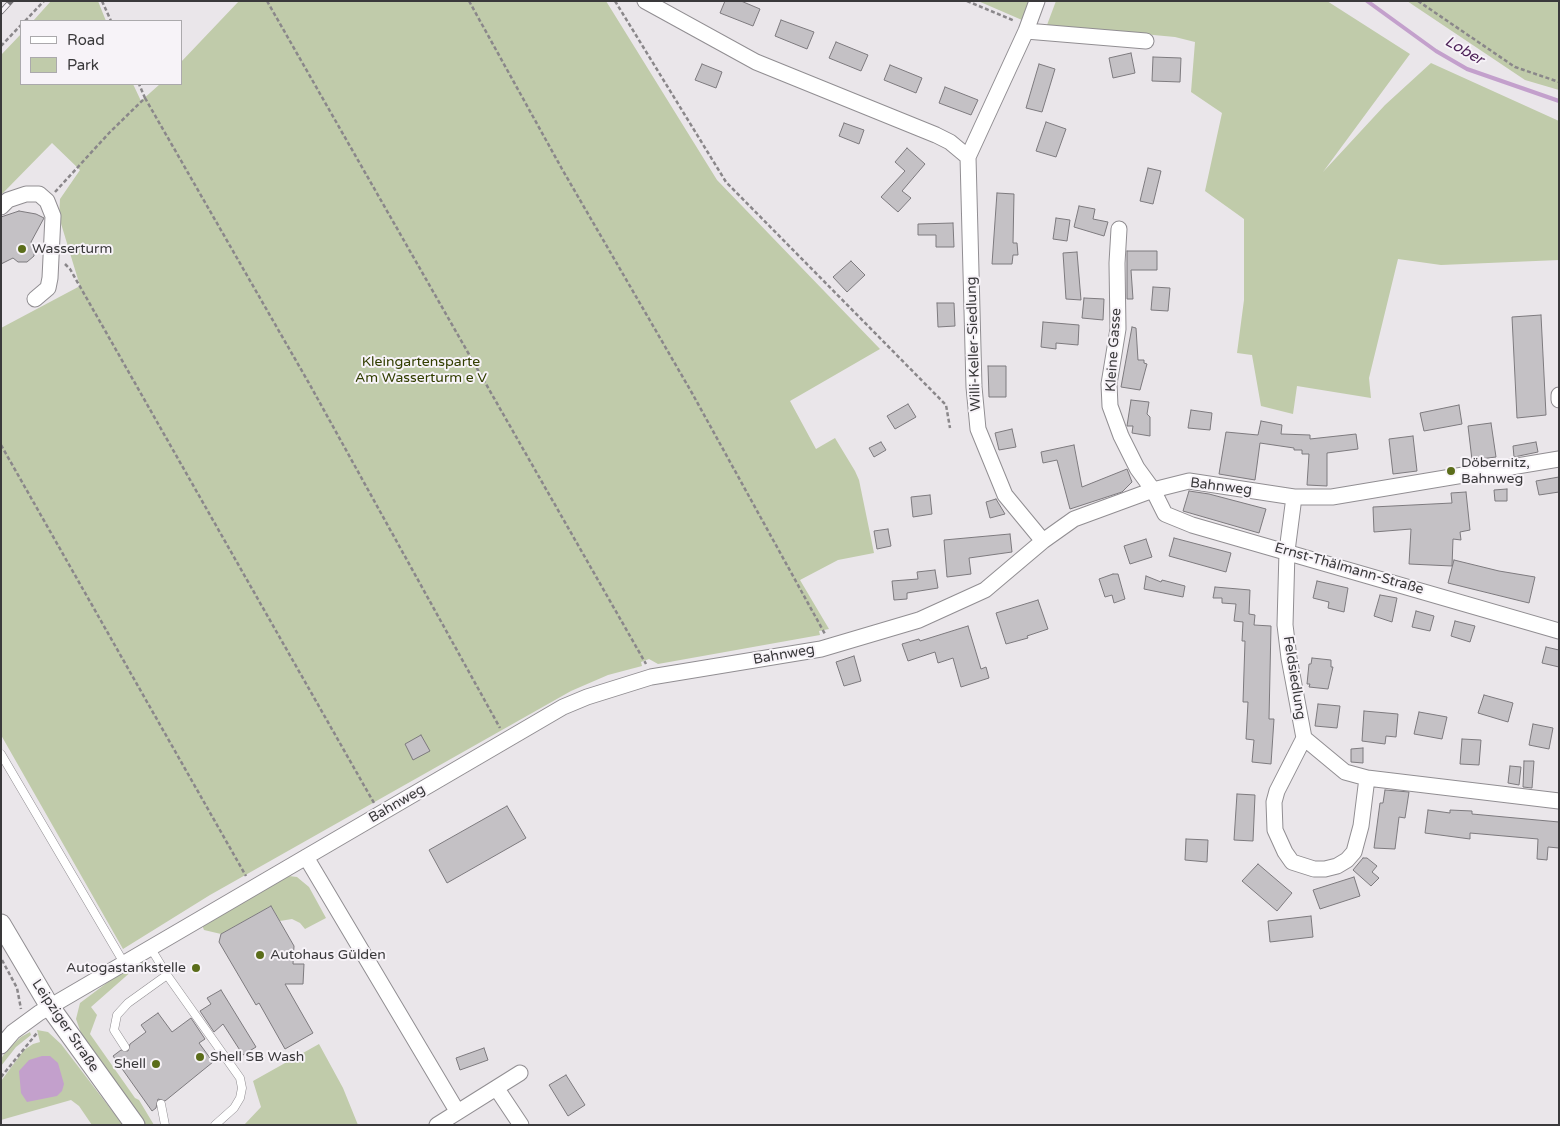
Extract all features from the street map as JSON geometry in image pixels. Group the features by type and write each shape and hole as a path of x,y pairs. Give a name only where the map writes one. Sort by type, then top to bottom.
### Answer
{"street":[{"path":"645,1 756,62 936,135 950,142 968,157"},
{"name":"Willi-Keller-Siedlung","path":"1037,1 1027,29 968,157 974,387 978,429 1005,495 1043,541"},
{"path":"1027,29 1146,41"},
{"path":"1,207 8,200 26,194 39,194 47,201 53,216 48,288 36,298"},
{"name":"Kleine Gasse","path":"1119,229 1117,263 1118,330 1109,384 1110,406 1136,468 1154,490"},
{"path":"1559,394 1559,400"},
{"name":"Bahnweg","path":"1,1046 13,1032 50,1006 252,887 571,704 613,688 651,677 829,646 914,622 965,600 999,580 1043,541 1074,519 1154,490 1189,481 1294,497 1332,497 1559,459"},
{"name":"Ernst-Thälmann-Straße","path":"1154,490 1165,514 1192,525 1559,631"},
{"name":"Feldsiedlung","path":"1294,497 1287,551 1286,642 1304,738 1277,792 1274,802 1275,830 1282,847 1292,862 1314,869 1324,869 1337,866 1347,860 1354,852 1361,826 1367,778"},
{"name":"Feldsiedlung","path":"1304,738 1345,772 1367,778 1559,800"},
{"path":"306,857 457,1111"},
{"name":"Leipziger Straße","path":"1,924 50,1006 135,1125"},
{"path":"437,1125 520,1073"},
{"path":"497,1089 521,1125"}],"lane":[{"path":"1,754 124,963"},
{"path":"150,947 167,975 240,1078 242,1088 240,1098 234,1108 215,1125"},
{"path":"125,1047 114,1030 116,1015 128,1003 167,975"},
{"path":"161,1104 165,1125"}],"path":[{"path":"26,20 44,1"},
{"path":"102,1 111,20"},
{"path":"267,1 612,605 651,677"},
{"path":"468,1 562,169 692,393 823,630 829,646"},
{"path":"615,1 726,182 946,406 950,428"},
{"path":"967,1 1027,29"},
{"path":"1418,1 1515,67 1559,82"},
{"path":"1,46 20,26"},
{"path":"139,85 145,98 310,386 507,741"},
{"path":"47,201 110,132 145,98"},
{"path":"70,268 379,814"},
{"path":"1,445 252,887"},
{"path":"1,958 17,988 21,1009"},
{"path":"1,1077 37,1032"}],"green space":[{"path":"51,1 98,1 106,20 34,20"},
{"name":"Kleingartensparte Am Wasserturm e V","path":"239,1 606,1 717,180 880,349 790,401 816,449 835,438 855,471 859,480 874,553 838,560 800,580 829,629 819,631 820,635 658,664 649,659 641,662 642,666 608,675 571,691 210,895 123,949 1,735 1,328 80,286 59,217 60,199 80,170 52,143 1,195 1,55 20,35 20,85 133,85 141,101 159,85 182,85 182,61"},
{"path":"978,1 1029,1 1022,20"},
{"path":"1056,1 1327,1 1410,54 1323,172 1385,105 1431,63 1559,121 1559,260 1441,265 1398,259 1369,378 1371,398 1297,386 1293,414 1261,406 1252,355 1237,353 1244,300 1244,219 1205,191 1222,113 1191,92 1195,42 1175,37 1047,25"},
{"path":"1407,1 1559,1 1559,90 1525,80"},
{"path":"289,876 297,877 309,887 326,918 305,929 300,923 292,919 280,921 271,906 221,934 204,930 202,925 280,879"},
{"path":"141,960 146,964 147,970 136,968 91,1007 97,1015 90,1034 135,1098 139,1100 154,1125 141,1125 83,1039 76,1019 80,1003 128,967"},
{"path":"37,1030 48,1032 61,1044 123,1125 92,1125 79,1106 71,1100 1,1120 1,1081 24,1050 40,1042"},
{"path":"30,1032 31,1035 16,1047 1,1066 1,1059 6,1051 21,1037"},
{"path":"319,1044 343,1088 358,1125 244,1125 261,1107 253,1081"}],"shaded area":[{"path":"50,1056 58,1063 64,1084 62,1091 57,1096 27,1102 21,1093 19,1071 29,1060"}],"building":[{"path":"725,1 741,1 760,9 753,26 720,13"},
{"path":"781,20 814,32 807,49 775,36"},
{"path":"836,42 868,55 861,71 829,58"},
{"path":"1131,53 1135,73 1113,78 1109,58"},
{"path":"1153,57 1181,58 1180,82 1152,81"},
{"path":"702,64 722,72 716,88 695,80"},
{"path":"1039,64 1055,69 1042,112 1026,108"},
{"path":"890,65 922,78 916,93 884,80"},
{"path":"945,87 978,100 971,115 939,103"},
{"path":"1046,122 1066,129 1056,157 1036,151"},
{"path":"844,123 864,130 859,144 839,136"},
{"path":"907,148 925,164 902,191 911,198 898,212 881,197 905,171 895,162"},
{"path":"1148,168 1161,171 1153,204 1140,201"},
{"path":"997,193 1014,194 1013,243 1017,243 1018,255 1013,255 1012,264 992,264"},
{"path":"1079,206 1095,209 1093,219 1108,222 1104,236 1074,227"},
{"path":"19,211 36,214 44,218 31,242 34,247 34,256 27,262 18,262 13,258 1,264 1,217"},
{"path":"1056,218 1070,220 1067,241 1053,239"},
{"path":"953,223 954,247 936,247 936,235 918,235 918,224"},
{"path":"1127,251 1157,251 1157,270 1131,270 1133,299 1127,299"},
{"path":"1077,252 1081,300 1066,299 1063,253"},
{"path":"851,261 865,275 847,292 833,277"},
{"path":"1153,287 1170,288 1168,311 1151,310"},
{"path":"1084,298 1104,299 1103,320 1082,318"},
{"path":"937,303 954,303 955,326 938,327"},
{"path":"1541,315 1546,415 1517,418 1512,317"},
{"path":"1043,322 1079,325 1078,345 1056,343 1056,349 1041,347"},
{"path":"1132,327 1136,328 1138,360 1144,360 1144,363 1147,364 1140,390 1121,387"},
{"path":"988,366 1006,366 1006,397 989,397"},
{"path":"1131,400 1149,402 1147,414 1150,417 1150,436 1132,433 1133,426 1127,426"},
{"path":"908,404 916,417 895,429 887,416"},
{"path":"1459,405 1462,424 1424,431 1420,413"},
{"path":"1191,410 1212,413 1210,430 1188,428"},
{"path":"1261,421 1282,425 1281,434 1310,435 1310,439 1356,434 1358,449 1327,453 1327,486 1307,485 1309,454 1302,454 1302,450 1294,450 1294,448 1260,443 1255,480 1219,474 1226,432 1258,435"},
{"path":"1491,423 1496,457 1472,460 1468,426"},
{"path":"1012,429 1016,447 999,450 995,433"},
{"path":"1413,436 1417,471 1393,474 1389,439"},
{"path":"881,442 886,450 874,457 869,448"},
{"path":"1536,442 1538,452 1514,457 1513,446"},
{"path":"1074,445 1082,487 1127,469 1132,482 1122,492 1070,509 1057,460 1043,463 1041,452"},
{"path":"1559,477 1559,492 1539,495 1536,481"},
{"path":"1507,489 1507,501 1495,501 1494,490"},
{"path":"1189,491 1209,494 1266,509 1259,533 1183,511"},
{"path":"1466,492 1470,530 1460,532 1461,540 1453,539 1452,566 1409,564 1411,529 1374,532 1373,507 1452,503 1451,493"},
{"path":"930,495 932,514 913,517 911,497"},
{"path":"996,499 1005,514 990,518 986,502"},
{"path":"888,529 891,546 877,549 874,531"},
{"path":"1010,534 1012,552 969,558 971,574 947,577 944,540"},
{"path":"1174,538 1231,553 1226,572 1169,556"},
{"path":"1146,539 1152,557 1130,564 1124,546"},
{"path":"1454,560 1499,571 1535,577 1529,603 1448,583"},
{"path":"935,570 938,588 907,593 907,599 894,600 892,581 918,579 917,572"},
{"path":"1118,574 1125,599 1114,603 1112,595 1105,597 1099,579"},
{"path":"1146,576 1161,582 1162,580 1185,586 1183,597 1144,589"},
{"path":"1317,581 1348,588 1344,612 1328,608 1329,602 1313,598"},
{"path":"1215,587 1250,590 1249,614 1255,615 1254,625 1271,626 1269,719 1274,719 1271,764 1252,762 1254,740 1246,739 1248,702 1243,702 1245,641 1242,641 1243,622 1234,621 1236,604 1222,603 1222,598 1213,598"},
{"path":"1380,595 1397,598 1392,622 1374,616"},
{"path":"1038,600 1048,629 1027,636 1028,638 1006,644 996,613"},
{"path":"1416,611 1434,616 1430,631 1412,627"},
{"path":"1455,621 1475,626 1470,642 1451,636"},
{"path":"968,626 981,669 986,667 989,678 961,687 953,658 938,663 935,652 908,661 902,644 919,639 920,641"},
{"path":"1546,647 1559,650 1559,667 1542,663"},
{"path":"854,656 861,681 844,686 836,662"},
{"path":"1312,658 1331,660 1331,667 1333,667 1328,689 1309,687 1310,684 1307,684 1309,664 1311,664"},
{"path":"1484,695 1513,703 1508,722 1478,713"},
{"path":"1318,704 1340,706 1337,728 1315,726"},
{"path":"1364,711 1398,714 1396,737 1386,736 1385,744 1362,741"},
{"path":"1419,712 1447,717 1442,739 1414,734"},
{"path":"1533,724 1553,728 1549,749 1529,745"},
{"path":"421,735 430,751 413,760 405,744"},
{"path":"1462,739 1481,740 1479,765 1460,764"},
{"path":"1363,748 1363,763 1351,762 1351,749"},
{"path":"1524,761 1534,761 1532,788 1523,787"},
{"path":"1510,766 1521,767 1519,785 1508,783"},
{"path":"1385,790 1409,792 1405,818 1399,817 1395,849 1374,848 1380,803 1383,803"},
{"path":"1237,794 1255,795 1253,841 1234,840"},
{"path":"507,806 526,838 447,883 429,850"},
{"path":"1428,810 1450,813 1450,810 1472,811 1472,814 1559,822 1559,848 1548,847 1547,860 1537,859 1538,839 1470,833 1470,839 1425,833"},
{"path":"1186,839 1208,840 1207,862 1185,860"},
{"path":"1363,858 1367,858 1377,866 1372,872 1379,878 1371,886 1353,870"},
{"path":"1258,864 1292,893 1277,911 1242,881"},
{"path":"1354,877 1360,896 1320,909 1313,890"},
{"name":"Autohaus Gülden","path":"271,906 294,946 293,964 304,964 303,984 285,984 313,1033 285,1049 259,1003 256,1005 219,942 221,934"},
{"path":"1311,916 1313,937 1270,942 1268,921"},
{"path":"221,990 256,1047 243,1055 223,1024 214,1032 200,1011 211,1004 207,998"},
{"name":"Shell","path":"158,1013 172,1032 191,1018 205,1039 199,1043 213,1062 165,1101 158,1099 156,1108 152,1111 113,1056 121,1050 128,1051 130,1044 146,1032 141,1025"},
{"path":"484,1048 488,1060 460,1070 456,1058"},
{"path":"566,1075 585,1105 568,1116 549,1085"}],"waterway":[{"name":"Lober","path":"1367,1 1436,51 1467,69 1559,101"}],"railway":[{"path":"1,12 11,1"}],"place":[{"name":"Wasserturm","path":"22,249"},
{"name":"Döbernitz, Bahnweg","path":"1451,471"},
{"name":"Autohaus Gülden","path":"260,955"},
{"name":"Autogastankstelle","path":"196,968"},
{"name":"Shell SB Wash","path":"200,1057"},
{"name":"Shell","path":"156,1064"}]}
